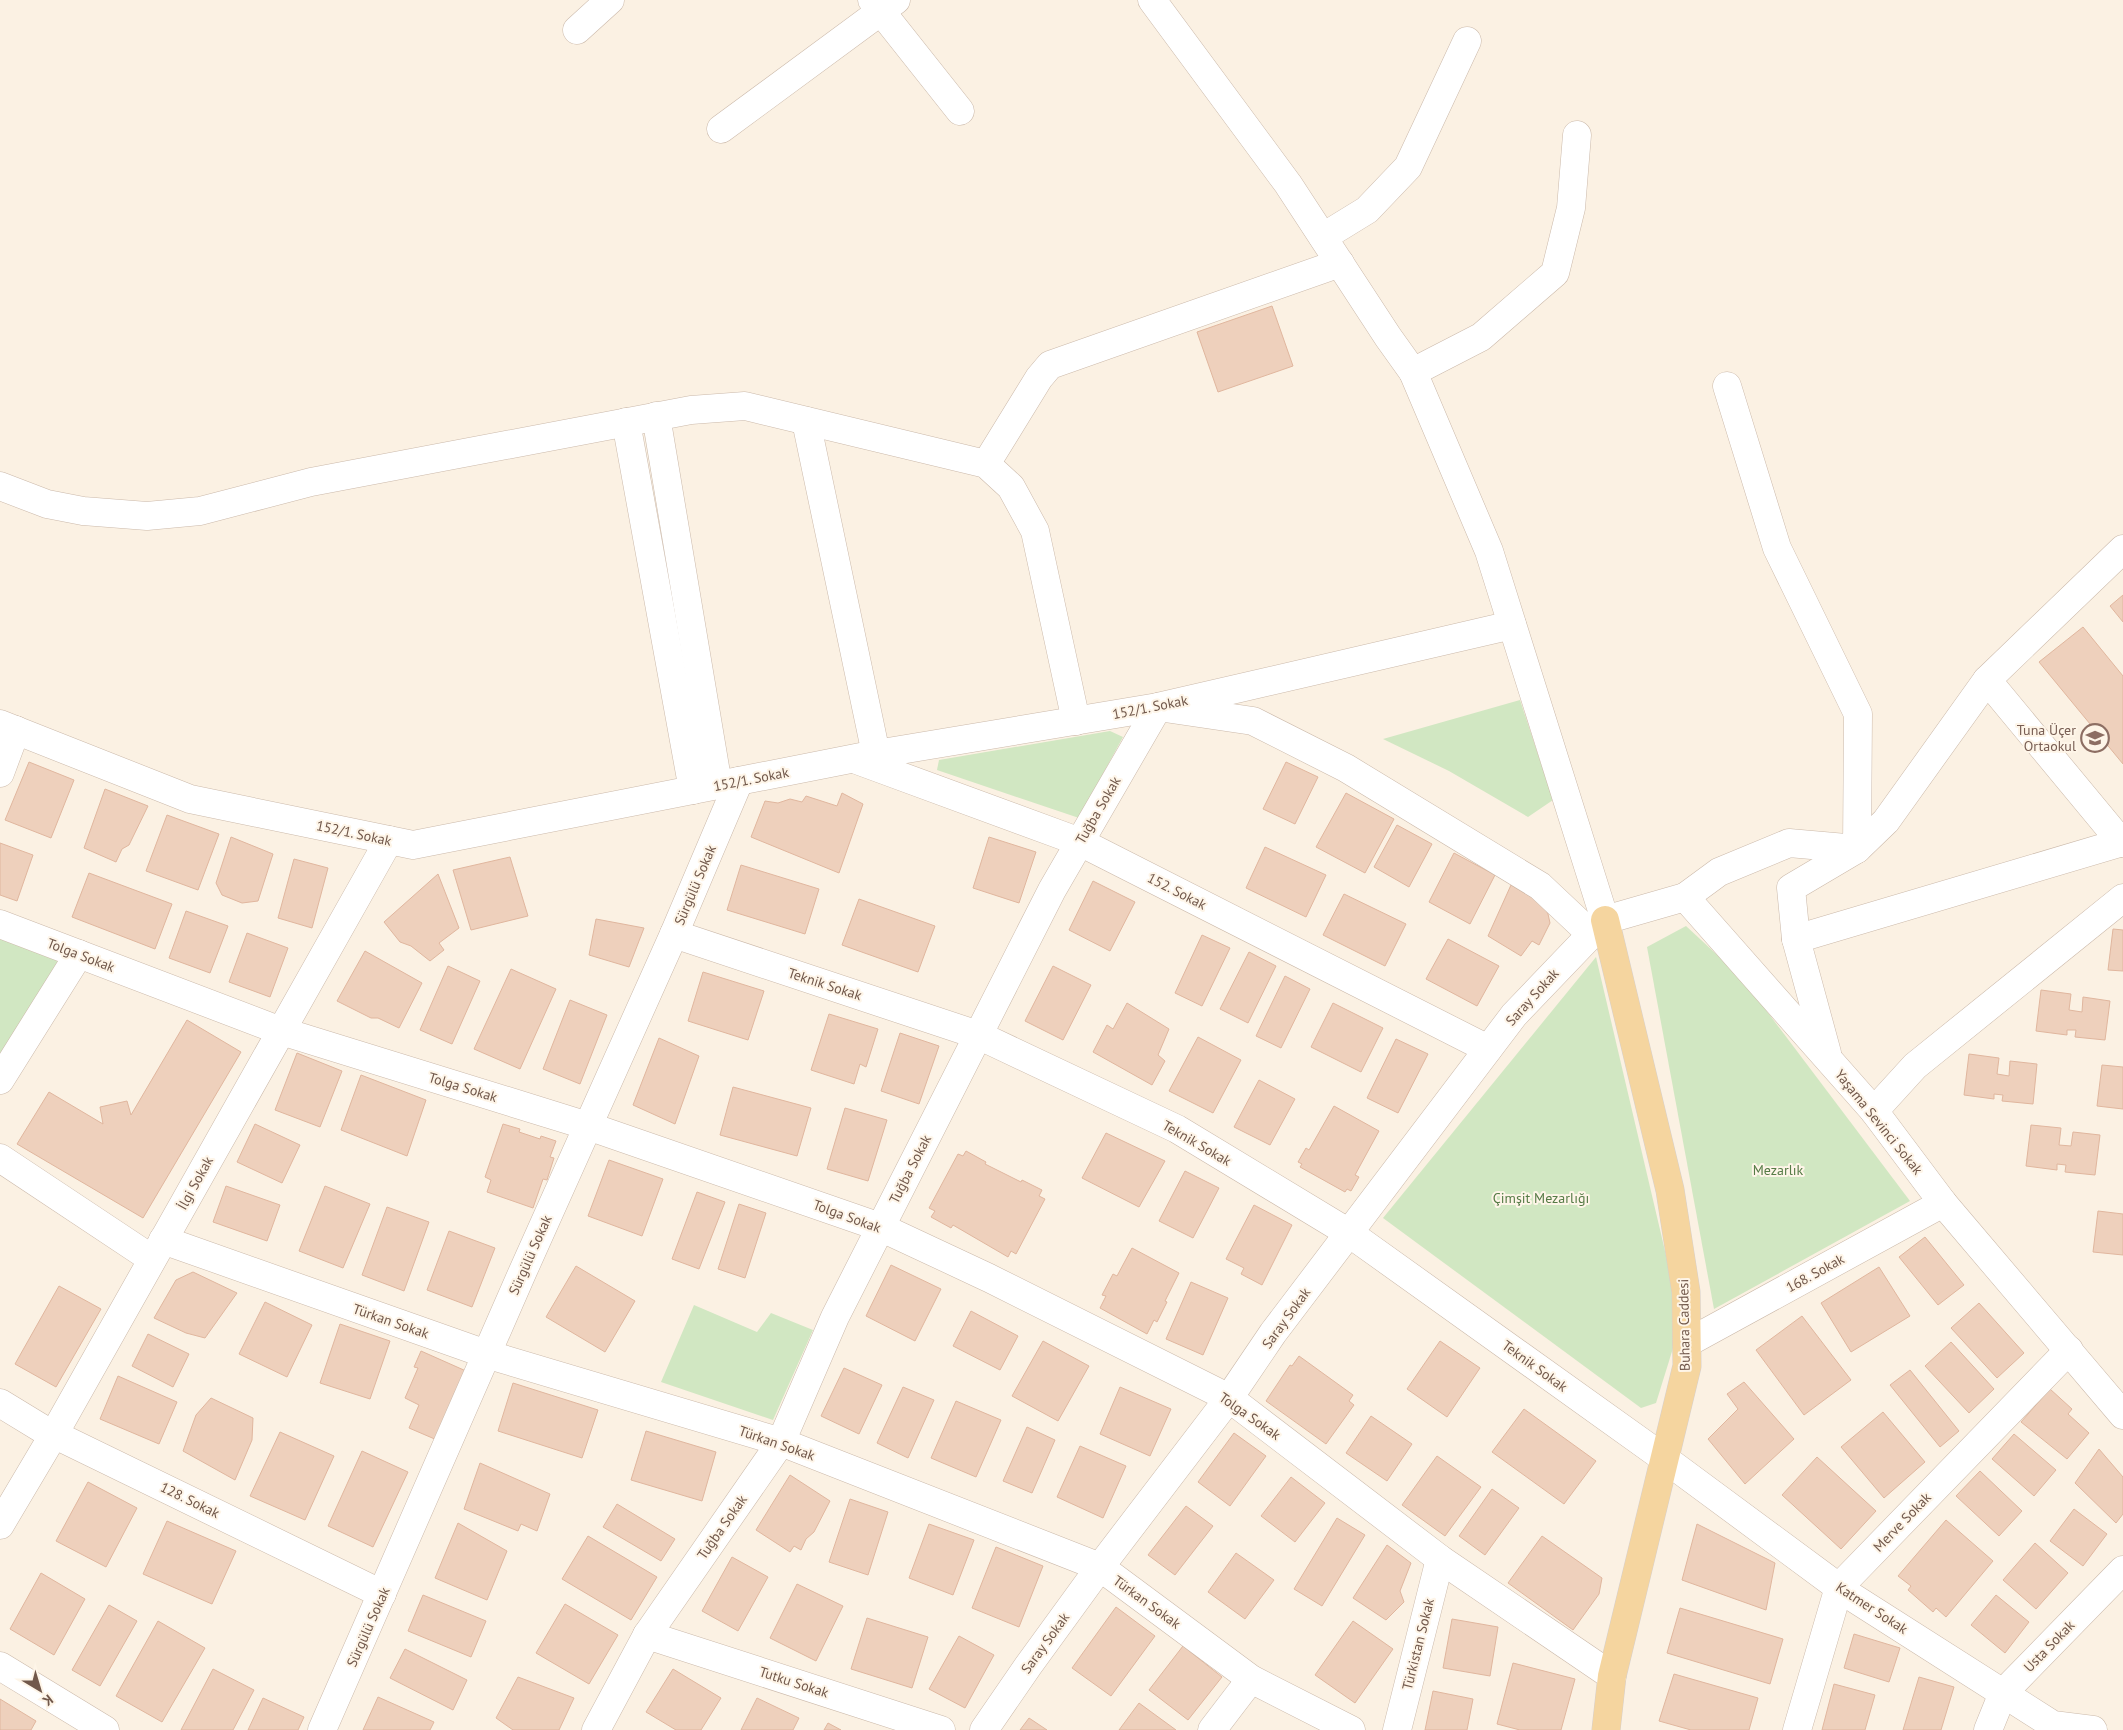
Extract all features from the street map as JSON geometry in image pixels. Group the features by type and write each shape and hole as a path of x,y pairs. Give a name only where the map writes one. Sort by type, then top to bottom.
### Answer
{"main road":[{"name":"Buhara Caddesi","path":"1598,927 1670,1190 1686,1292 1687,1343 1687,1366 1612,1676 1606,1730"}],"street":[{"path":"577,30 610,0"},
{"path":"721,129 883,4 960,111"},
{"path":"1164,7 1194,60 1288,184 1388,337 1414,372 1489,551 1598,927"},
{"path":"1323,237 1367,210 1408,167 1467,41"},
{"path":"1414,372 1481,337 1555,273 1571,208 1577,135"},
{"path":"986,464 1039,378 1050,366 1340,263"},
{"path":"1726,386 1777,548 1858,714 1857,849"},
{"path":"0,486 47,504 83,511 146,516 200,511 311,482 656,416 691,410 745,406 986,464 1011,487 1035,531 1076,721"},
{"path":"656,416 717,786"},
{"path":"806,421 865,756"},
{"path":"626,422 717,786"},
{"path":"1828,1059 1796,939 1791,888 1857,849 1886,821 1987,680 2123,549"},
{"name":"152/1. Sokak","path":"8,727 190,799 413,845 865,756 1158,706 1512,625"},
{"path":"1796,939 2123,842 1987,680"},
{"path":"1158,706 1253,721 1346,768 1540,886 1598,927"},
{"name":"Tuğba Sokak","path":"596,1730 647,1635 781,1442 835,1317 1052,890 1158,706"},
{"path":"0,772 8,727"},
{"name":"152. Sokak","path":"865,756 1080,842 1488,1049"},
{"name":"Sürgülü Sokak","path":"322,1730 486,1354 674,934 717,786"},
{"name":"İlgi Sokak","path":"0,1525 54,1434 389,840"},
{"path":"1598,927 1685,897 1719,872 1789,844 1857,849"},
{"name":"Yaşama Sevinci Sokak","path":"1685,897 1874,1112 1943,1203 2123,1415"},
{"path":"1874,1112 1915,1066 2123,898"},
{"name":"Tolga Sokak","path":"0,924 281,1031 588,1126 880,1227 989,1278 1229,1398 1440,1559 1612,1676"},
{"name":"Saray Sokak","path":"984,1730 1100,1567 1229,1398 1273,1334 1488,1049 1514,1015 1598,927"},
{"name":"Teknik Sokak","path":"674,934 978,1035 1177,1129 1349,1233 1665,1459"},
{"path":"0,1080 79,954"},
{"name":"Türkan Sokak","path":"0,1158 157,1249 486,1354 781,1442 1100,1567 1251,1679 1351,1730"},
{"name":"168. Sokak","path":"1687,1343 1943,1203"},
{"name":"Merve Sokak","path":"1797,1730 1839,1588 2069,1350"},
{"name":"128. Sokak","path":"0,1403 54,1434 382,1594"},
{"name":"Katmer Sokak","path":"1665,1459 1839,1588 2003,1693 2054,1725 2093,1730"},
{"name":"Türkistan Sokak","path":"1396,1730 1440,1559"},
{"name":"Usta Sokak","path":"1988,1730 2003,1693 2123,1570"},
{"name":"Tutku Sokak","path":"647,1635 941,1730"},
{"path":"0,1666 105,1730"},
{"path":"1212,1730 1251,1679"}],"green space":[{"path":"1520,700 1553,800 1528,817 1449,771 1383,739"},
{"path":"1110,731 1123,737 1079,818 937,770 939,760"},
{"name":"Mezarlık","path":"1686,926 1741,977 1910,1201 1714,1309 1647,947"},
{"path":"0,939 63,963 0,1067"},
{"name":"Çimşit Mezarlığı","path":"1596,957 1673,1285 1674,1345 1656,1403 1641,1408 1383,1218"},
{"path":"694,1305 757,1332 771,1313 813,1330 773,1420 661,1382"}],"building":[{"path":"1272,306 1293,366 1218,392 1197,332"},
{"path":"2123,595 2123,622 2110,606"},
{"path":"2083,627 2123,676 2123,764 2039,662"},
{"path":"29,762 74,780 51,838 5,820"},
{"path":"1286,762 1318,777 1295,824 1263,809"},
{"path":"105,789 148,806 129,845 122,849 116,862 84,848"},
{"path":"842,793 863,804 839,873 751,837 765,801 778,803 790,799 802,802 806,796 837,806"},
{"path":"1346,793 1394,819 1365,873 1316,847"},
{"path":"167,815 219,834 198,890 146,871"},
{"path":"1397,825 1432,844 1409,887 1374,867"},
{"path":"231,837 273,854 258,901 242,903 222,895 216,883"},
{"path":"989,837 1036,852 1019,903 973,888"},
{"path":"0,843 33,855 17,901 0,895"},
{"path":"1265,847 1326,875 1306,917 1246,888"},
{"path":"1454,853 1495,875 1470,924 1429,902"},
{"path":"510,857 528,916 471,930 453,870"},
{"path":"294,859 328,868 312,928 278,918"},
{"path":"741,865 819,889 805,934 727,910"},
{"path":"89,873 172,904 155,949 72,917"},
{"path":"438,874 459,928 439,943 444,950 430,961 411,946 400,942 384,922"},
{"path":"1093,881 1135,902 1110,951 1069,930"},
{"path":"1511,885 1538,901 1545,908 1550,923 1539,945 1532,941 1521,956 1488,936"},
{"path":"1344,894 1406,924 1385,966 1323,935"},
{"path":"859,899 935,926 918,972 842,945"},
{"path":"186,911 228,926 210,973 169,958"},
{"path":"596,919 644,928 629,967 589,955"},
{"path":"2113,929 2123,930 2123,971 2108,970"},
{"path":"247,933 288,948 270,997 229,982"},
{"path":"1202,935 1230,948 1202,1006 1175,993"},
{"path":"1448,939 1499,966 1477,1006 1426,979"},
{"path":"365,951 422,983 399,1028 378,1018 371,1018 337,1001"},
{"path":"1249,952 1276,966 1248,1023 1220,1009"},
{"path":"448,966 480,981 452,1044 420,1030"},
{"path":"1053,966 1091,985 1063,1040 1025,1021"},
{"path":"511,969 556,989 520,1069 474,1049"},
{"path":"703,972 764,991 748,1040 688,1021"},
{"path":"1285,976 1310,989 1281,1048 1256,1036"},
{"path":"2041,990 2071,994 2069,1010 2082,1012 2083,997 2110,1001 2105,1040 2075,1037 2076,1030 2067,1030 2067,1035 2036,1031"},
{"path":"570,1000 607,1015 580,1084 543,1069"},
{"path":"1127,1003 1169,1029 1158,1055 1165,1061 1152,1085 1093,1052 1107,1025 1113,1029"},
{"path":"1333,1003 1383,1028 1361,1072 1311,1047"},
{"path":"829,1014 878,1029 866,1067 860,1064 854,1084 811,1070"},
{"path":"187,1020 241,1052 143,1218 17,1144 49,1092 103,1124 100,1107 127,1101 131,1115"},
{"path":"900,1033 939,1046 919,1104 881,1091"},
{"path":"1198,1037 1241,1060 1213,1113 1169,1091"},
{"path":"659,1038 699,1056 675,1124 633,1105"},
{"path":"1396,1039 1428,1054 1398,1113 1367,1098"},
{"path":"297,1053 342,1071 320,1127 275,1110"},
{"path":"1969,1054 1999,1058 1997,1074 2009,1076 2010,1061 2037,1064 2033,1104 2002,1101 2003,1095 1994,1094 1994,1099 1964,1095"},
{"path":"2102,1065 2123,1067 2123,1109 2097,1106"},
{"path":"361,1075 426,1100 407,1156 341,1130"},
{"path":"1259,1080 1295,1099 1270,1145 1234,1127"},
{"path":"733,1087 811,1108 797,1156 720,1135"},
{"path":"1334,1106 1379,1131 1355,1175 1359,1177 1351,1191 1347,1189 1345,1192 1300,1167 1302,1164 1298,1162 1306,1148 1309,1150"},
{"path":"845,1108 887,1120 868,1181 827,1169"},
{"path":"255,1124 300,1145 282,1183 237,1162"},
{"path":"503,1124 520,1129 519,1132 540,1139 541,1136 556,1141 550,1157 554,1158 547,1180 543,1179 533,1208 487,1192 491,1180 485,1177"},
{"path":"2031,1125 2061,1128 2059,1145 2071,1146 2073,1132 2100,1135 2095,1175 2065,1172 2066,1165 2057,1164 2057,1170 2026,1166"},
{"path":"1106,1133 1165,1161 1139,1207 1082,1178"},
{"path":"966,1151 986,1162 985,1164 1042,1190 1039,1196 1045,1199 1016,1254 1011,1251 1008,1257 953,1225 951,1228 931,1217 935,1211 929,1208 958,1154 963,1156"},
{"path":"609,1160 663,1179 642,1236 588,1216"},
{"path":"1185,1171 1219,1188 1193,1238 1159,1221"},
{"path":"226,1186 280,1205 267,1241 213,1222"},
{"path":"325,1186 370,1204 343,1268 299,1251"},
{"path":"697,1192 725,1202 699,1269 672,1259"},
{"path":"739,1204 766,1213 745,1278 718,1269"},
{"path":"1254,1205 1292,1225 1262,1285 1241,1274 1244,1268 1226,1259"},
{"path":"387,1207 429,1222 404,1291 362,1275"},
{"path":"2098,1211 2123,1214 2123,1255 2093,1252"},
{"path":"449,1231 495,1248 472,1307 427,1290"},
{"path":"1925,1237 1964,1285 1938,1305 1899,1257"},
{"path":"1132,1248 1179,1273 1157,1322 1154,1320 1147,1334 1100,1308 1106,1296 1102,1295 1113,1274 1117,1276"},
{"path":"891,1265 941,1289 915,1341 866,1316"},
{"path":"576,1266 635,1301 605,1352 546,1317"},
{"path":"1879,1267 1910,1316 1851,1352 1821,1303"},
{"path":"193,1272 237,1293 205,1338 186,1333 154,1318 176,1280"},
{"path":"1191,1282 1228,1298 1203,1355 1166,1339"},
{"path":"59,1286 101,1309 56,1387 15,1364"},
{"path":"265,1302 312,1325 287,1377 239,1354"},
{"path":"1979,1303 2024,1353 1997,1378 1951,1328"},
{"path":"971,1311 1018,1336 1000,1370 953,1346"},
{"path":"1802,1316 1851,1380 1804,1415 1756,1350"},
{"path":"340,1324 390,1341 370,1399 320,1383"},
{"path":"148,1334 189,1354 173,1387 132,1366"},
{"path":"1043,1341 1089,1366 1058,1421 1012,1396"},
{"path":"1440,1341 1480,1368 1447,1417 1407,1389"},
{"path":"1951,1342 1994,1389 1969,1413 1925,1366"},
{"path":"421,1351 466,1371 437,1440 409,1428 419,1405 405,1398 418,1368 414,1367"},
{"path":"1299,1356 1353,1395 1349,1401 1354,1405 1326,1444 1266,1401 1290,1365 1292,1366"},
{"path":"844,1368 882,1385 859,1434 821,1416"},
{"path":"1910,1370 1959,1431 1940,1447 1890,1385"},
{"path":"118,1376 177,1402 159,1444 100,1419"},
{"path":"1744,1382 1794,1439 1745,1484 1708,1439 1738,1409 1727,1394"},
{"path":"513,1383 598,1410 582,1458 498,1431"},
{"path":"903,1387 934,1400 908,1458 877,1443"},
{"path":"1120,1387 1171,1409 1150,1456 1100,1434"},
{"path":"2050,1389 2072,1409 2068,1414 2089,1433 2067,1459 2021,1422"},
{"path":"211,1398 253,1418 252,1440 235,1480 183,1451 196,1415"},
{"path":"956,1401 1001,1420 976,1477 931,1458"},
{"path":"1524,1409 1596,1461 1564,1504 1492,1452"},
{"path":"1883,1412 1925,1462 1884,1498 1841,1447"},
{"path":"1371,1416 1412,1444 1387,1481 1346,1453"},
{"path":"1027,1427 1055,1440 1032,1493 1003,1481"},
{"path":"646,1431 716,1452 702,1501 631,1480"},
{"path":"280,1432 334,1456 305,1520 250,1496"},
{"path":"1234,1433 1266,1456 1230,1506 1198,1482"},
{"path":"2014,1434 2056,1470 2034,1496 1992,1459"},
{"path":"1080,1446 1126,1466 1103,1518 1057,1497"},
{"path":"2099,1449 2123,1477 2123,1514 2116,1523 2075,1483"},
{"path":"362,1451 408,1472 373,1547 328,1526"},
{"path":"1437,1456 1481,1487 1445,1536 1402,1505"},
{"path":"1817,1457 1876,1511 1841,1549 1782,1495"},
{"path":"480,1463 550,1494 537,1531 521,1524 518,1531 464,1509"},
{"path":"1980,1471 2022,1511 1999,1536 1956,1496"},
{"path":"790,1475 830,1501 814,1532 806,1539 801,1550 794,1546 790,1552 756,1530"},
{"path":"1291,1477 1325,1503 1295,1542 1261,1516"},
{"path":"88,1482 137,1508 106,1567 56,1541"},
{"path":"1492,1489 1519,1508 1485,1555 1459,1536"},
{"path":"850,1499 888,1512 868,1575 829,1562"},
{"path":"617,1504 675,1539 661,1561 603,1527"},
{"path":"1186,1506 1213,1526 1175,1575 1148,1555"},
{"path":"2074,1509 2107,1534 2083,1566 2050,1541"},
{"path":"1337,1518 1365,1535 1322,1606 1294,1589"},
{"path":"1946,1520 1993,1561 1946,1617 1936,1608 1933,1612 1908,1590 1911,1586 1898,1576"},
{"path":"167,1521 236,1551 212,1604 143,1574"},
{"path":"458,1523 507,1551 487,1600 435,1578"},
{"path":"929,1524 974,1540 953,1595 909,1578"},
{"path":"1697,1524 1775,1563 1766,1610 1682,1580"},
{"path":"588,1536 657,1577 631,1620 562,1579"},
{"path":"1542,1536 1602,1578 1599,1594 1573,1630 1508,1583"},
{"path":"2035,1543 2068,1573 2036,1609 2003,1580"},
{"path":"1387,1545 1411,1563 1400,1591 1404,1602 1386,1620 1353,1598"},
{"path":"996,1547 1043,1566 1019,1627 972,1608"},
{"path":"1236,1553 1274,1580 1245,1619 1208,1592"},
{"path":"732,1557 768,1577 738,1631 702,1611"},
{"path":"41,1573 85,1599 54,1655 10,1629"},
{"path":"797,1584 843,1606 816,1661 770,1638"},
{"path":"423,1595 486,1621 471,1657 408,1631"},
{"path":"1996,1595 2029,1622 2005,1653 1971,1625"},
{"path":"565,1604 618,1635 589,1684 536,1653"},
{"path":"109,1605 137,1621 100,1686 72,1670"},
{"path":"1116,1607 1155,1636 1111,1696 1072,1668"},
{"path":"1680,1608 1783,1639 1770,1684 1667,1653"},
{"path":"867,1618 928,1637 912,1688 851,1669"},
{"path":"1452,1619 1498,1627 1490,1676 1443,1668"},
{"path":"158,1621 205,1648 162,1722 116,1696"},
{"path":"1353,1621 1393,1649 1355,1703 1315,1675"},
{"path":"1854,1634 1900,1648 1889,1682 1844,1668"},
{"path":"959,1636 994,1655 965,1708 929,1689"},
{"path":"1183,1646 1222,1677 1188,1720 1149,1690"},
{"path":"405,1649 467,1680 453,1710 390,1678"},
{"path":"1513,1663 1575,1679 1561,1730 1520,1730 1497,1724"},
{"path":"213,1669 254,1690 233,1730 181,1730"},
{"path":"673,1669 721,1698 701,1730 676,1730 646,1712"},
{"path":"1674,1674 1758,1698 1749,1730 1691,1730 1659,1721"},
{"path":"518,1677 574,1698 559,1730 513,1730 496,1718"},
{"path":"1919,1677 1954,1687 1941,1730 1903,1730"},
{"path":"1834,1684 1875,1695 1865,1730 1822,1730"},
{"path":"1433,1691 1473,1699 1467,1730 1425,1730"},
{"path":"378,1697 434,1722 430,1730 363,1730"},
{"path":"263,1698 304,1717 298,1730 248,1730"},
{"path":"757,1698 799,1718 793,1730 741,1730"},
{"path":"0,1699 36,1721 31,1730 0,1730"},
{"path":"1139,1703 1176,1730 1119,1730"},
{"path":"1029,1718 1047,1730 1020,1730"},
{"path":"828,1723 841,1730 824,1730"}],"place":[{"name":"Tuna Üçer Ortaokul","path":"2095,738"}]}
